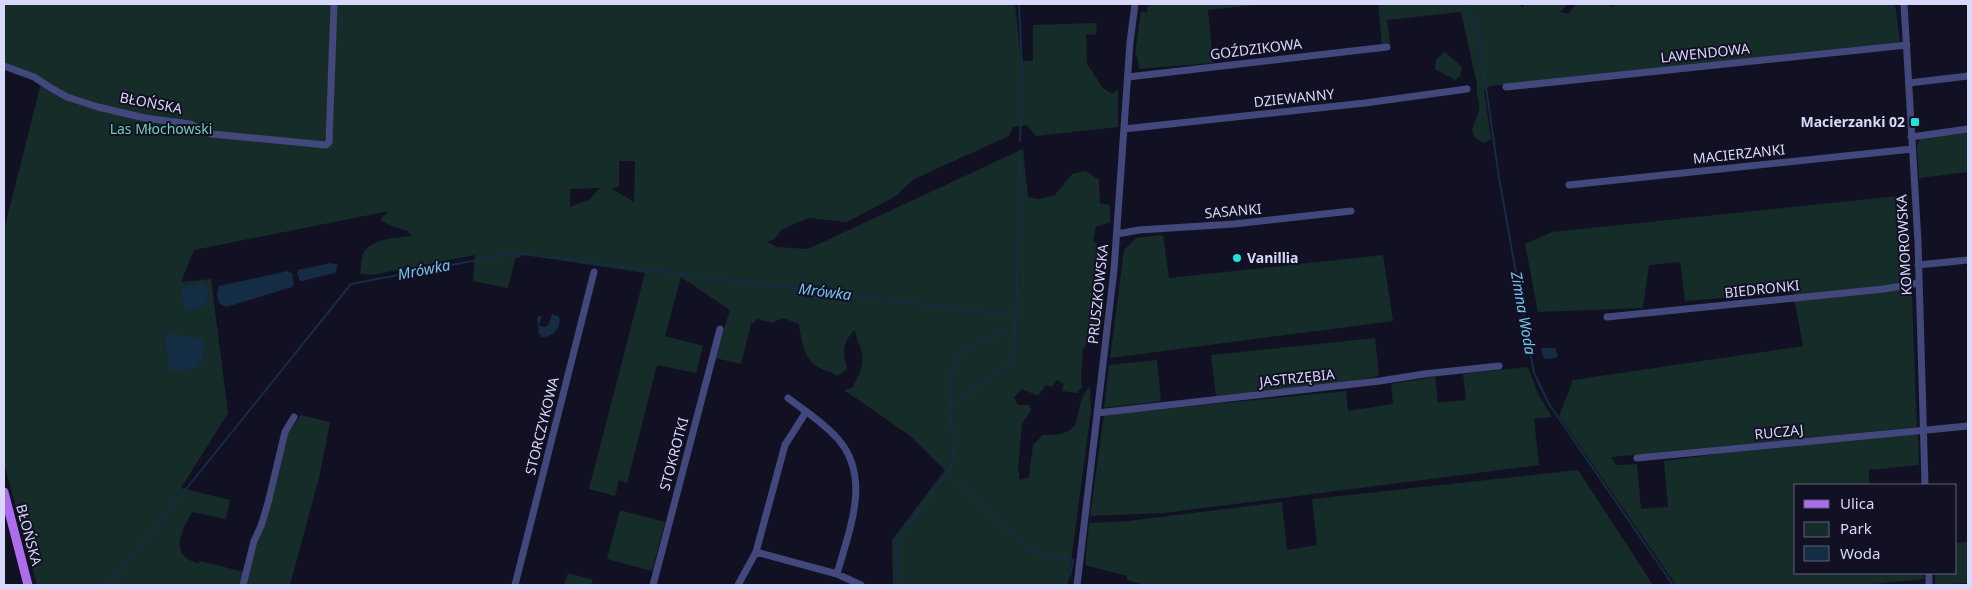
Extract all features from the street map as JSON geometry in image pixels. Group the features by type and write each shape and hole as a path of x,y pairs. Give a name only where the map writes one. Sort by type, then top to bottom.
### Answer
{"main road":[{"name":"BŁOŃSKA","path":"4,492 28,585"}],"street":[{"name":"BŁOŃSKA","path":"4,66 34,76 67,97 98,107 145,118 190,124 212,134 252,136 326,145 329,142 334,4"},
{"name":"PRUSZKOWSKA","path":"1076,585 1117,234 1135,4"},
{"name":"KOMOROWSKA","path":"1904,4 1919,283 1925,484"},
{"name":"LAWENDOWA","path":"1506,87 1906,45"},
{"name":"GOŹDZIKOWA","path":"1128,77 1387,47"},
{"path":"1909,82 1968,76"},
{"name":"DZIEWANNY","path":"1124,129 1364,103 1467,89"},
{"path":"1912,137 1968,129"},
{"name":"MACIERZANKI","path":"1569,185 1912,149"},
{"name":"SASANKI","path":"1117,234 1139,230 1234,224 1351,211"},
{"path":"1918,265 1968,260"},
{"name":"STORCZYKOWA","path":"515,585 594,272"},
{"name":"BIEDRONKI","path":"1607,317 1884,289 1919,283"},
{"name":"STOKROTKI","path":"653,585 720,329"},
{"name":"JASTRZĘBIA","path":"1097,413 1499,366"},
{"path":"788,398 839,440 850,459 856,479 856,500 837,574"},
{"path":"738,585 756,552 784,445 806,412"},
{"path":"243,585 254,541 261,526 268,502 285,432 294,417"},
{"name":"RUCZAJ","path":"1637,458 1968,426"},
{"path":"756,552 837,574 861,585"}],"green space":[{"name":"Las Młochowski","path":"4,4 1015,4 1021,61 1033,61 1033,25 1097,23 1096,35 1086,34 1087,64 1103,88 1112,94 1118,90 1118,127 1036,136 1027,125 1013,127 1009,136 914,179 896,196 847,222 808,218 781,230 775,239 767,242 777,247 808,249 1023,149 1028,197 1039,199 1055,195 1072,174 1086,171 1099,180 1100,203 1110,205 1110,222 1096,227 1093,240 1103,253 1097,272 1099,278 1095,288 1094,332 1083,350 1082,387 1077,393 1062,391 1064,384 1057,380 1052,387 1046,385 1038,396 1022,389 1014,397 1018,405 1029,405 1031,410 1022,424 1018,469 1020,480 1029,477 1033,445 1043,435 1058,434 1074,427 1080,405 1090,386 1091,410 1068,585 893,585 892,540 945,470 909,435 844,390 852,388 862,363 862,353 855,330 847,339 844,348 847,369 838,376 818,367 811,361 803,346 799,324 783,318 772,323 758,319 751,324 741,364 715,358 730,310 681,277 665,336 703,346 696,373 657,365 627,483 619,480 615,496 589,489 645,273 525,255 515,259 508,288 473,281 475,255 372,275 360,274 363,254 371,245 392,238 411,236 408,231 391,226 380,220 389,211 194,250 181,282 211,279 228,413 181,488 230,500 226,519 192,512 180,540 181,551 189,560 198,564 200,561 244,572 241,585 37,585 4,463 4,230 42,79 4,65","holes":["619,161 635,161 634,202 611,188 619,187","600,188 590,199 570,207 570,189"]},
{"path":"1148,4 1265,4 1208,10 1213,63 1139,69 1138,59 1135,54 1141,11 1147,13"},
{"path":"1378,4 1521,4 1522,8 1526,4 1568,4 1561,12 1568,14 1576,4 1609,4 1613,7 1613,4 1895,4 1900,42 1491,86 1484,90 1491,139 1484,143 1474,136 1472,132 1479,106 1477,85 1461,12 1387,20 1390,43 1382,44"},
{"path":"1445,52 1462,67 1460,76 1455,80 1435,69 1436,59"},
{"path":"1968,133 1968,172 1919,178 1917,145 1921,138"},
{"path":"1908,195 1917,427 1611,457 1616,465 1637,464 1641,509 1668,507 1664,461 1918,434 1919,465 1869,470 1869,484 1794,484 1794,574 1923,574 1924,579 1864,585 1676,585 1559,416 1573,380 1803,346 1793,292 1685,301 1680,262 1649,265 1643,308 1538,312 1525,244 1552,232"},
{"path":"1163,235 1169,278 1383,255 1393,321 1110,358 1124,250 1136,238"},
{"path":"1375,338 1379,376 1347,382 1216,396 1211,355"},
{"path":"1157,360 1161,401 1104,408 1109,365"},
{"path":"1528,367 1538,394 1552,417 1534,419 1539,465 1164,513 1090,516 1104,415 1346,391 1348,411 1393,404 1391,384 1435,377 1438,403 1466,400 1463,374"},
{"path":"301,415 330,422 320,474 290,585 245,585 288,433"},
{"path":"1578,470 1653,585 1145,585 1127,580 1127,576 1085,565 1089,523 1128,521 1282,502 1287,550 1317,545 1312,499"},
{"path":"620,510 665,522 652,571 607,559"},
{"path":"1968,542 1968,583 1935,585 1935,574 1957,574 1957,543"},
{"path":"568,573 593,580 591,585 564,585"}],"water":[{"path":"331,263 338,265 335,273 300,281 297,273 298,270"},
{"path":"288,271 292,274 294,284 292,287 226,307 219,303 217,294 219,286"},
{"path":"203,283 207,288 208,294 205,306 189,311 184,310 181,288"},
{"path":"552,314 559,317 558,328 550,335 542,337 539,333 537,318 542,316 539,326 545,327 549,324"},
{"path":"170,333 204,340 203,360 196,368 171,371 169,369 165,338"},
{"path":"1542,348 1555,348 1558,356 1544,359"}],"waterway":[{"name":"Mrówka","path":"1019,4 1022,69 1020,141"},
{"name":"Zimna Woda","path":"1467,4 1480,44 1499,178 1534,373 1549,404 1673,585"},
{"name":"Mrówka","path":"888,300 1016,316 1020,151"},
{"name":"Mrówka","path":"109,585 351,284 515,253 880,299"},
{"path":"954,445 950,408 1012,361 1014,357 1016,316"},
{"path":"950,408 951,374 958,357 972,346 1015,330"},
{"path":"898,585 897,541 951,467 954,450"},
{"path":"954,480 1028,549 1073,560 1070,576"}],"place":[{"name":"Macierzanki 02","path":"1915,122"},
{"name":"Vanillia","path":"1237,258"}]}
